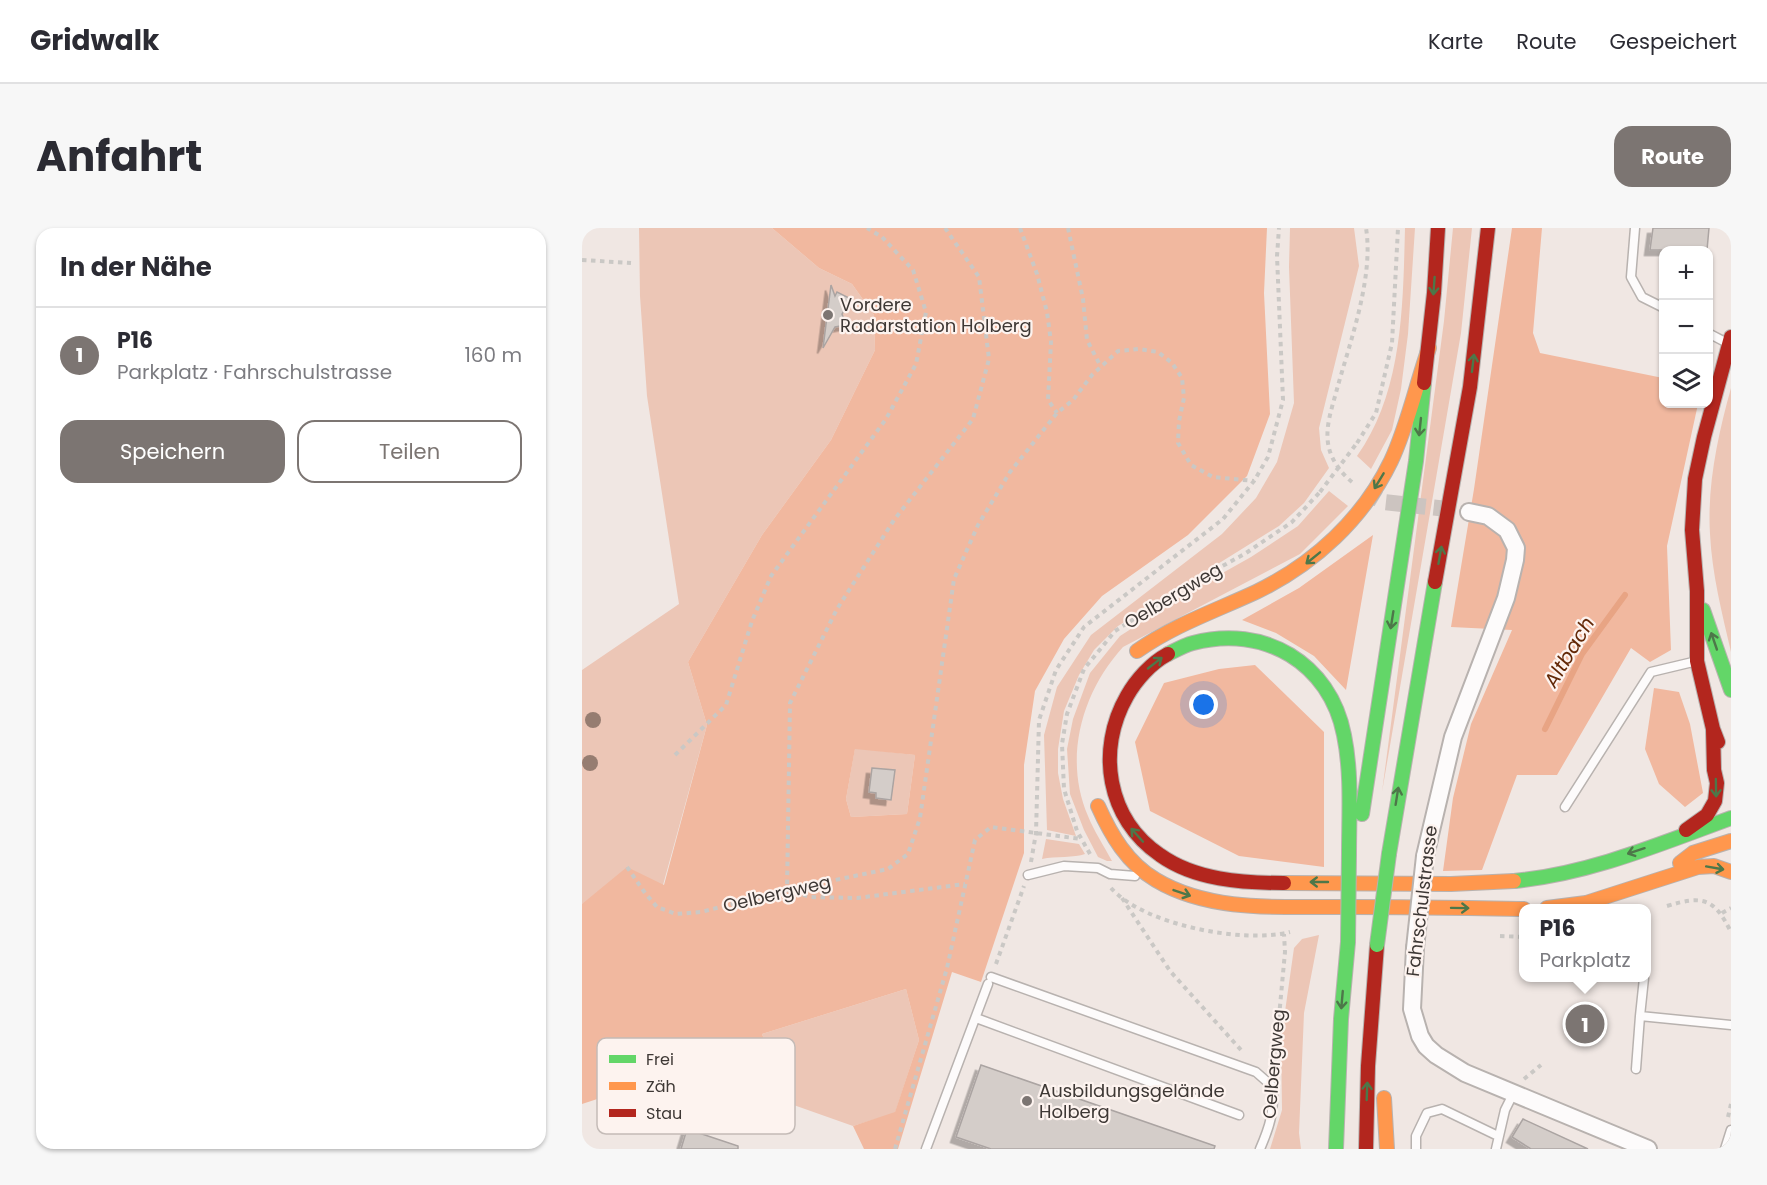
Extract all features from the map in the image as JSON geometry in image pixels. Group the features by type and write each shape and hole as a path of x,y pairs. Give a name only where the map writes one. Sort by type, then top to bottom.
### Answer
{"main road":[{"path":"1336,1149 1340,1029 1353,855 1416,461 1429,348 1438,228"},
{"path":"1366,1149 1368,1066 1377,950 1389,854 1413,704 1470,387 1488,228"},
{"path":"1730,341 1695,478 1692,530 1698,661 1713,729 1731,785"},
{"path":"1125,662 1162,633 1275,582 1305,564 1331,543 1364,503 1390,461 1429,348"},
{"path":"1696,591 1731,690"},
{"path":"1353,855 1345,732 1335,702 1327,688 1307,667 1269,644 1240,639 1213,638 1198,640 1172,651 1159,659 1137,679 1119,708 1109,740 1108,764 1112,790 1122,813 1137,836 1158,855 1195,873 1230,879 1280,882 1508,882 1568,872 1731,818"},
{"path":"1673,838 1699,822 1715,801 1717,783 1714,770 1713,729"},
{"path":"1094,795 1101,816 1116,843 1125,856 1147,876 1182,893 1219,903 1519,909"},
{"path":"1658,879 1693,853 1731,841"},
{"path":"1580,904 1705,866 1714,866 1731,872"},
{"path":"1377,950 1382,1057"},
{"path":"1383,1080 1387,1149"}],"street":[{"name":"Fahrschulstrasse","path":"1469,512 1488,516 1507,530 1516,548 1515,560 1506,598 1453,737 1425,856 1415,948 1412,1009 1420,1036 1426,1046 1448,1064 1513,1094 1648,1149"}],"lane":[{"path":"1635,228 1631,277 1642,297 1659,306"},
{"path":"1713,335 1730,341"},
{"path":"1565,807 1652,672 1698,661"},
{"path":"1028,875 1064,866 1098,868 1110,874 1147,876"},
{"path":"926,1149 990,981 1256,1072 1273,1087"},
{"path":"1636,1069 1644,982"},
{"path":"1640,1016 1731,1026"},
{"path":"976,1018 1239,1115"},
{"name":"Oelbergweg","path":"1260,1149 1274,1108 1273,1087"},
{"path":"1496,1149 1505,1110 1513,1094"},
{"path":"1416,1149 1416,1136 1427,1113 1442,1108 1498,1136"},
{"path":"1725,1149 1731,1130"}],"path":[{"path":"675,755 726,705 752,621 771,576 886,419 916,364 926,312 913,270 882,237 867,228"},
{"path":"945,228 979,277 989,359 974,419 894,520 837,609 790,703 787,890 810,897 857,898 965,884"},
{"path":"1020,228 1037,274 1047,312 1051,342 1048,400 1057,413"},
{"path":"1068,228 1083,299 1087,340 1101,367"},
{"path":"990,981 1028,875 1036,833 1039,720 1056,670 1084,627 1223,519 1254,481 1268,457 1283,400 1277,256 1279,228"},
{"path":"1359,488 1342,472 1334,459 1329,448 1328,436 1332,410 1363,291 1368,252 1366,228"},
{"name":"Oelbergweg","path":"1273,1087 1285,952 1284,934 1223,934 1199,929 1137,908 1112,890 1077,831 1064,789 1062,744 1067,714 1084,669 1115,631 1292,522 1320,492 1357,443 1376,413 1392,343 1398,228"},
{"path":"582,260 631,263"},
{"name":"Oelbergweg","path":"627,867 657,907 676,914 701,912 787,890 888,869 908,854 920,818 954,579 978,525 1010,472 1057,413 1073,400 1118,351 1139,349 1158,352 1172,363 1182,378 1184,398 1179,421 1178,443 1191,465 1213,477 1254,481"},
{"path":"895,1149 946,968 975,840 991,827 1082,839"},
{"path":"1120,896 1170,970 1241,1051"},
{"path":"1657,909 1688,899 1702,899 1715,906 1731,932"},
{"path":"1722,914 1731,908"}],"shaded area":[{"path":"639,228 772,228 819,268 852,284 874,315 875,350 831,440 762,535 688,662 707,725 663,885 582,904 582,670 679,604 647,396 640,296"},
{"path":"772,228 1267,228 1264,293 1270,414 1247,476 1188,535 1102,596 1064,639 1035,691 1024,765 1024,853 981,982 952,972 898,1149 864,1149 853,1126 895,1112 919,1040 906,989 762,1034 764,1038 597,1038 597,1099 582,1104 582,904 627,867 664,885 707,725 688,662 762,535 831,440 875,350 874,315 852,284 819,268","holes":["855,749 915,755 907,814 851,817 846,799"]},
{"path":"1290,228 1354,228 1359,266 1319,428 1321,450 1329,468 1304,503 1279,526 1118,626 1094,650 1079,675 1064,711 1058,749 1058,773 1063,799 1076,836 1047,830 1044,735 1057,687 1091,635 1222,534 1256,498 1277,462 1294,403 1289,267"},
{"path":"1405,228 1415,228 1408,334 1401,389 1392,430 1371,469 1357,456 1384,404 1392,376 1401,317"},
{"path":"1453,228 1472,228 1461,333 1382,792 1444,321"},
{"path":"1512,228 1542,228 1533,333 1540,353 1659,377 1659,408 1697,408 1667,546 1671,650 1650,662 1631,648 1557,775 1517,775 1482,870 1443,871 1453,798 1471,724 1512,630 1451,627 1474,489"},
{"path":"1731,388 1731,652 1715,579 1711,549 1710,497 1714,460"},
{"path":"1329,491 1348,506 1300,554 1123,647 1097,684 1087,705 1081,727 1077,749 1077,771 1081,794 1090,822 1112,861 1098,857 1084,830 1070,794 1067,749 1073,719 1090,673 1120,636 1298,526"},
{"path":"1373,535 1346,690 1314,656 1276,633 1242,620 1299,588"},
{"path":"1255,665 1324,732 1324,867 1239,856 1150,811 1135,742 1164,683 1219,669"},
{"path":"1654,688 1679,692 1690,724 1703,793 1685,807 1659,784 1645,749"},
{"path":"855,748 915,755 907,814 851,817 846,799"},
{"path":"1046,839 1079,844 1085,854 1042,859"},
{"path":"1319,935 1304,1013 1299,1133 1301,1149 1270,1149 1282,1110 1281,1040 1294,948 1302,939"},
{"path":"906,989 919,1040 895,1113 853,1126 795,1105 795,1038 764,1038 762,1034"}],"building":[{"path":"1653,228 1709,228 1707,246 1659,246 1659,250 1650,250"},
{"name":"Vordere Radarstation Holberg","path":"831,285 835,296 837,292 851,299 842,314 846,325 835,327 823,348"},
{"path":"872,768 895,770 891,800 876,798 876,793 869,792"},
{"name":"Ausbildungsgelände Holberg","path":"981,1065 1215,1146 1214,1149 991,1149 956,1137"},
{"path":"1523,1119 1588,1149 1531,1149 1512,1137"},
{"path":"686,1134 702,1134 738,1146 738,1149 681,1149"}],"waterway":[{"name":"Altbach","path":"1545,729 1582,654 1625,595"}],"tunnel":[{"path":"1365,491 1383,502 1456,510"}],"traffic: fast":[{"path":"1362,814 1416,461 1424,383"},
{"path":"1389,854 1435,582"},
{"path":"1703,610 1731,690"},
{"path":"1168,654 1193,643 1219,639 1245,639 1268,645 1290,655 1309,669 1324,688 1336,710 1344,735 1349,780 1349,854"},
{"path":"1514,881 1597,865 1651,848 1731,818"},
{"path":"1348,942 1349,854"},
{"path":"1377,945 1389,854"},
{"path":"1336,1149 1341,1019 1348,942"}],"traffic: slow":[{"path":"1137,651 1180,626 1277,581 1317,554 1335,538 1366,502 1391,461 1429,348"},
{"path":"1098,806 1114,838 1128,857 1146,873 1178,891 1202,898 1226,903 1276,907 1519,909"},
{"path":"1680,863 1693,853 1731,841"},
{"path":"1578,904 1698,867 1714,866 1731,872"},
{"path":"1284,883 1451,884 1514,881"},
{"path":"1384,1098 1387,1149"}],"traffic: jam":[{"path":"1424,383 1434,293 1438,228"},
{"path":"1435,582 1470,387 1488,228"},
{"path":"1718,742 1697,661 1697,591 1692,530 1695,479 1731,337"},
{"path":"1168,654 1139,678 1117,717 1110,761 1112,782 1118,803 1128,823 1142,840 1160,855 1188,870 1236,881 1284,883"},
{"path":"1686,830 1707,815 1715,801 1717,783 1714,770 1713,729"},
{"path":"1366,1149 1368,1066 1377,945"}],"place":[{"name":"Vordere Radarstation Holberg","path":"828,315"},
{"name":"P16","path":"1585,1024"},
{"name":"Ausbildungsgelände Holberg","path":"1027,1101"}]}
